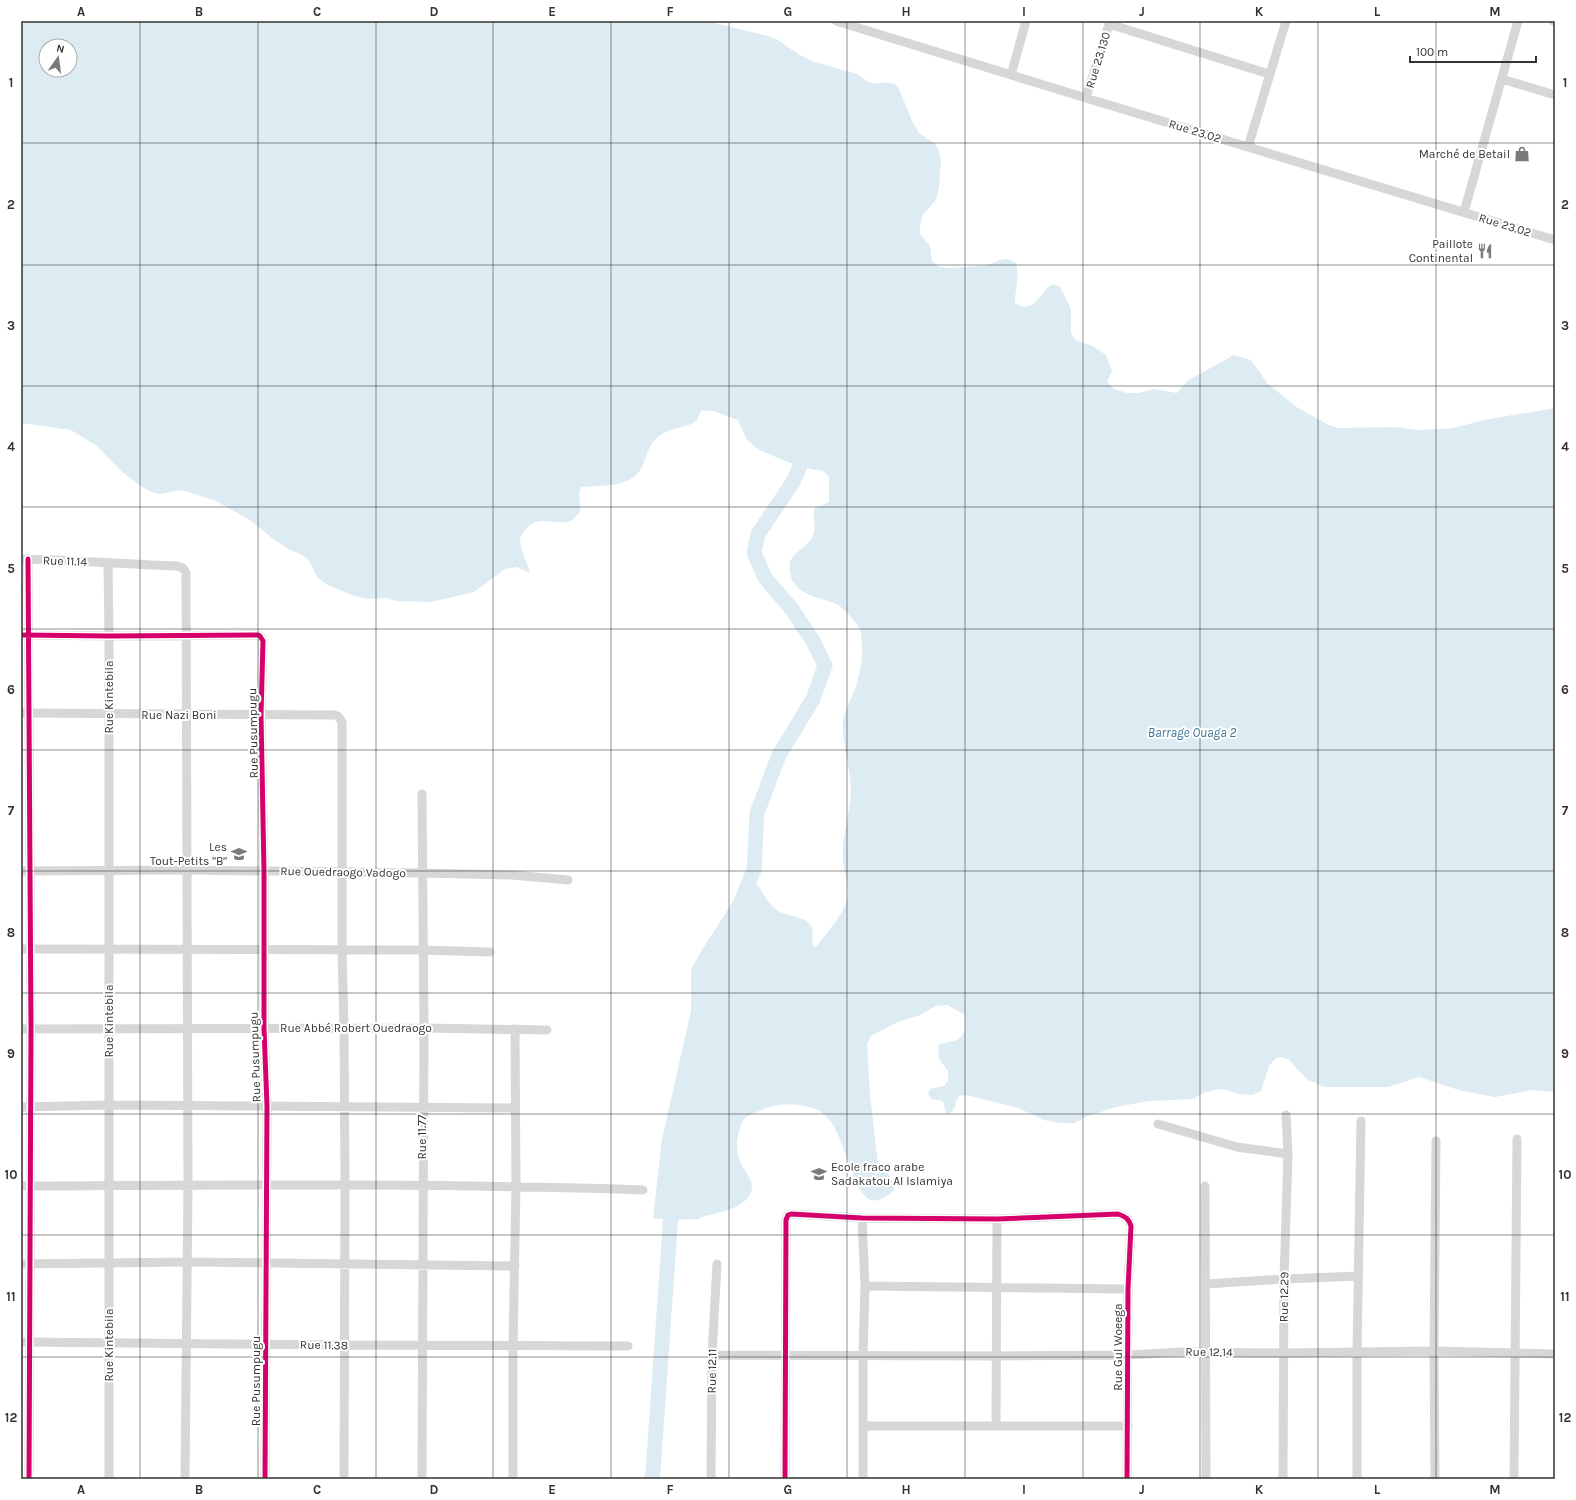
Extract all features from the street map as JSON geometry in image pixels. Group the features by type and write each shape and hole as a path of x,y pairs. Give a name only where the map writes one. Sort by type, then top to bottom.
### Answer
{"street":[{"name":"Rue 23.02","path":"836,21 1555,240"},
{"path":"1010,75 1026,21"},
{"path":"1248,147 1286,21"},
{"path":"1464,212 1518,21"},
{"path":"1109,22 1269,74"},
{"name":"Rue 23.130","path":"1086,98 1109,22"},
{"path":"1502,79 1555,95"},
{"path":"24,559 26,1107 31,1186 25,1264 25,1342 29,1479"},
{"name":"Rue 11.14","path":"24,559 90,561 108,564 177,566 183,568 186,573 186,636"},
{"name":"Rue Kintebila","path":"108,564 108,949 110,1186 109,1479"},
{"path":"25,635 186,636 188,1185 185,1479"},
{"name":"Rue Pusumpugu","path":"186,636 260,636 263,641 264,1028 267,1106 265,1479"},
{"name":"Rue Nazi Boni","path":"25,713 338,716 342,722 342,873"},
{"name":"Rue 11.77","path":"422,794 422,950 424,1028 422,1108 422,1479"},
{"name":"Rue Ouedraogo Vadogo","path":"25,871 186,870 422,873 512,876 568,880"},
{"path":"342,873 345,1186 344,1479"},
{"path":"25,949 422,950 490,952"},
{"name":"Rue Abbé Robert Ouedraogo","path":"26,1029 424,1028 548,1030"},
{"path":"513,1479 513,1346 516,1186 515,1029"},
{"path":"26,1107 267,1106 515,1108"},
{"name":"Rue 12.29","path":"1283,1479 1284,1279 1288,1154 1286,1115"},
{"path":"1357,1479 1358,1276 1362,1121"},
{"path":"1158,1124 1237,1147 1288,1154"},
{"path":"1514,1479 1517,1139"},
{"path":"1435,1479 1434,1351 1436,1141"},
{"path":"21,1186 267,1184 345,1186 516,1186 643,1190"},
{"path":"1205,1186 1207,1352 1206,1479"},
{"path":"785,1479 787,1217 791,1214 862,1218 997,1219 996,1426"},
{"name":"Rue Gul Woeega","path":"997,1219 1118,1214 1125,1216 1129,1220 1131,1226 1128,1289 1127,1479"},
{"path":"862,1218 865,1286 863,1355 863,1479"},
{"path":"25,1264 187,1262 515,1266"},
{"name":"Rue 12.11","path":"711,1479 712,1354 717,1264"},
{"path":"1206,1284 1358,1276"},
{"path":"865,1286 1128,1289"},
{"name":"Rue 11.38","path":"25,1342 628,1346"},
{"name":"Rue 12.14","path":"712,1354 996,1356 1128,1355 1207,1352 1283,1353 1434,1351 1555,1354"},
{"path":"864,1426 1128,1426"}],"water":[{"name":"Barrage Ouaga 2","path":"26,21 706,21 768,36 778,40 798,54 812,61 857,74 868,82 877,84 885,82 895,84 899,89 913,123 919,133 934,143 938,148 941,159 939,187 936,200 923,214 920,226 920,234 930,246 932,261 939,267 949,268 989,265 999,260 1008,259 1016,263 1017,278 1015,303 1022,306 1032,305 1048,287 1053,284 1060,287 1071,309 1071,332 1075,340 1093,346 1106,355 1112,371 1107,382 1114,389 1127,393 1139,393 1153,389 1177,393 1187,381 1234,355 1251,360 1268,384 1298,408 1329,425 1339,428 1395,427 1417,430 1453,428 1489,419 1555,408 1555,1092 1532,1090 1495,1097 1462,1091 1419,1077 1388,1087 1324,1087 1308,1080 1288,1059 1280,1057 1275,1059 1269,1066 1261,1091 1252,1095 1239,1094 1227,1090 1217,1089 1201,1094 1193,1099 1149,1101 1116,1107 1088,1116 1074,1123 1059,1123 1044,1120 1018,1108 966,1095 959,1096 952,1112 946,1114 943,1101 931,1099 928,1094 930,1089 944,1086 948,1081 948,1071 939,1059 938,1045 960,1038 964,1032 965,1021 964,1014 947,1005 936,1006 918,1016 898,1022 871,1036 867,1044 870,1095 878,1164 889,1175 894,1190 888,1195 876,1200 869,1199 865,1196 853,1175 832,1123 824,1114 807,1106 783,1104 768,1107 746,1117 741,1125 737,1141 738,1155 752,1185 749,1196 744,1201 731,1209 701,1217 699,1219 671,1220 653,1218 662,1139 691,1011 691,970 700,953 743,886 751,884 758,885 774,908 785,914 808,922 812,928 812,942 814,947 817,946 833,925 846,903 847,886 843,849 851,792 850,776 844,742 843,721 859,676 862,655 861,633 847,612 836,604 812,596 801,590 796,586 790,574 790,562 792,558 810,541 814,532 815,508 829,502 829,476 823,471 800,467 759,450 747,440 738,420 713,411 702,410 696,421 693,423 663,433 656,438 653,441 640,471 634,477 618,484 581,487 579,494 580,511 573,520 560,523 539,521 526,529 520,540 530,573 516,567 505,569 474,592 431,602 396,601 387,598 367,599 351,595 326,584 317,577 308,559 273,539 250,520 214,500 181,490 160,494 142,487 121,471 97,446 71,430 21,423 21,24"}],"waterway":[{"path":"740,904 754,870 757,813 779,755 813,699 825,666 813,641 791,608 765,578 754,553 758,534 793,482 808,448"},
{"path":"651,1479 653,1472 672,1199"}],"cycle path":[{"path":"28,559 31,1028 29,1479"},
{"path":"21,635 258,635 263,641 261,715 264,871 264,1028 267,1106 265,1479"},
{"path":"785,1479 786,1220 788,1215 791,1214 862,1218 997,1219 1118,1214 1127,1218 1131,1226 1128,1289 1127,1479"}],"place":[{"name":"Marché de Betail","path":"1522,154"},
{"name":"Paillote Continental","path":"1485,251"},
{"name":"Les Tout-Petits \"B\"","path":"239,854"},
{"name":"Ecole fraco arabe Sadakatou Al Islamiya","path":"819,1174"}]}
